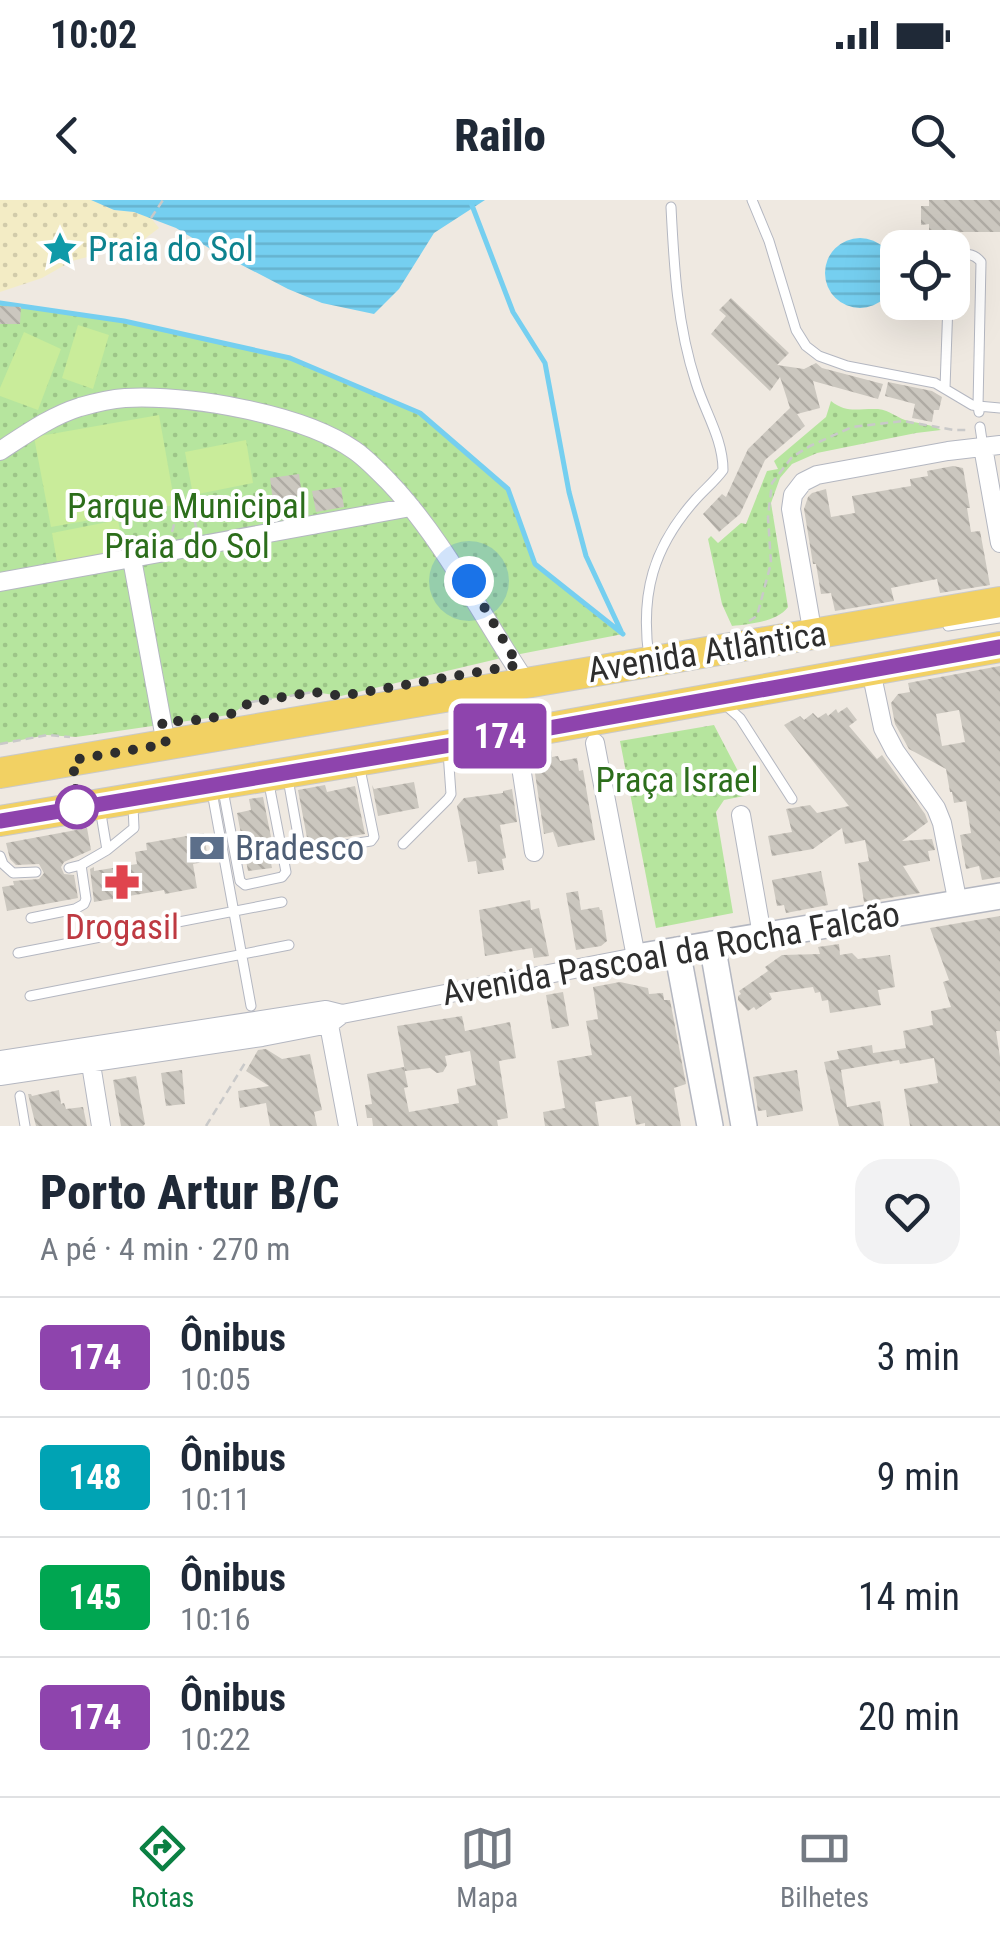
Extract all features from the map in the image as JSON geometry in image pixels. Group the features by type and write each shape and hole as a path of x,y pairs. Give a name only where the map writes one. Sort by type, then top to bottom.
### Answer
{"main road":[{"name":"Avenida Atlântica","path":"0,773 1000,602"},
{"name":"Avenida Atlântica","path":"0,821 1000,647"}],"street":[{"path":"0,451 53,417 122,398 167,398 224,406 318,432 354,450 411,508 526,682"},
{"path":"826,632 791,509 794,495 804,482 817,475 986,437 1000,544"},
{"path":"0,582 411,508"},
{"path":"132,559 166,744"},
{"path":"871,671 883,728 942,822 958,904"},
{"path":"516,734 534,852"},
{"path":"595,743 636,957"},
{"path":"742,815 762,935"},
{"name":"Avenida Pascoal da Rocha Falcão","path":"0,1060 262,1036 332,1016 636,957 1000,896"},
{"path":"712,944 744,1126"},
{"path":"678,950 710,1126"},
{"path":"332,1016 348,1126"},
{"path":"89,1054 101,1126"},
{"name":"Avenida Pascoal da Rocha Falcão","path":"0,1076 89,1054"}],"lane":[{"path":"752,200 796,330 806,346 819,356 847,366 934,383 979,409 1000,408"},
{"path":"650,661 648,586 657,558 678,522 723,470 723,454 696,383 676,295 671,207"},
{"path":"970,254 981,262 979,409"},
{"path":"945,388 947,320"},
{"path":"938,628 1000,618"},
{"path":"826,632 878,633"},
{"path":"718,698 740,718 792,798"},
{"path":"402,844 443,807 451,794 448,744"},
{"path":"277,773 301,852 371,841 374,837 358,759"},
{"path":"216,783 240,882 244,885 282,877 286,872 277,773"},
{"path":"216,783 251,1006"},
{"path":"69,868 107,850 134,828 131,798"},
{"path":"99,804 107,850"},
{"path":"0,856 2,864 13,873 36,872"},
{"path":"31,918 84,904 81,865"},
{"path":"18,952 282,902"},
{"path":"30,996 289,945"},
{"path":"20,1096 25,1126"}],"path":[{"path":"151,218 163,200"},
{"path":"746,623 758,616 771,563 768,517 772,482 792,457 852,428 903,421 986,437"},
{"path":"193,495 190,500 200,547"},
{"path":"168,553 176,516 172,505"},
{"path":"229,715 251,702 314,692 328,694"},
{"path":"0,744 47,735 76,737"},
{"path":"206,1126 245,1063"}],"sand":[{"name":"Praia do Sol","path":"0,200 91,200 151,218 159,228 138,244 72,261 42,278 0,292"}],"green space":[{"name":"Parque Municipal Praia do Sol","path":"0,303 124,321 290,358 420,413 508,489 535,564 623,634 341,696 314,692 251,702 229,715 76,737 47,735 0,744"},
{"path":"78,325 109,335 93,389 62,378"},
{"path":"24,332 61,349 38,410 0,396"},
{"path":"831,401 848,409 882,410 941,430 817,453 792,464 780,478 771,503 788,607 770,619 732,626 722,604 708,539 711,536 718,543 741,523 746,524 767,471 778,469 774,461 826,417"},
{"path":"159,415 175,505 51,527 34,437"},
{"path":"246,440 253,483 193,495 185,452"},
{"path":"118,520 124,550 57,562 52,533"},
{"name":"Praça Israel","path":"714,725 740,775 744,796 724,800 716,812 733,913 656,928 620,741"}],"water":[{"path":"91,200 485,200 434,233 399,289 374,314 322,303 288,289 176,228"},
{"path":"847,241 873,241 880,245 880,301 860,308 847,305 835,298 828,286 828,260 835,248"}],"building":[{"path":"929,200 1000,200 1000,232 929,230 929,224 921,225 921,206 929,206"},
{"path":"731,298 789,353 777,365 804,369 816,363 883,384 878,399 813,381 820,408 797,414 805,426 765,460 740,514 719,532 703,514 722,494 726,497 748,449 790,408 780,377 770,391 711,334 726,316 719,310"},
{"path":"0,306 21,307 20,324 0,324"},
{"path":"888,382 932,391 942,397 932,422 912,418 915,404 885,396"},
{"path":"953,466 963,468 971,532 980,531 990,585 940,593 937,579 891,588 894,601 835,611 831,593 821,594 813,564 804,509 808,497 826,489 831,517 855,513 852,496 911,486 910,479"},
{"path":"299,474 302,495 273,501 270,478"},
{"path":"341,487 344,507 316,512 312,491"},
{"path":"1000,666 1000,877 982,880 979,866 966,869 960,835 971,833 966,801 954,803 946,769 909,749 895,724 891,703 898,694 910,692 908,683","holes":["959,710 965,742 942,746 936,714"]},
{"path":"847,707 857,720 849,726 877,759 882,755 925,814 928,822 902,841 932,839 935,850 928,851 930,861 903,866 920,893 864,902 858,863 869,861 865,840 845,844 842,828 813,849 772,856 768,836 792,832 786,809 810,805 817,813 849,806 784,725 800,716 804,720 813,713 818,718"},
{"path":"551,749 552,757 558,756 560,761 577,758 579,771 583,770 595,840 558,847 553,832 544,834 532,753"},
{"path":"414,782 419,808 378,816 372,785 374,789"},
{"path":"325,785 327,792 355,786 365,834 308,843 298,790"},
{"path":"512,789 517,822 500,825 506,858 502,859 504,870 478,874 476,861 468,862 457,806 464,798"},
{"path":"263,797 275,857 270,858 272,868 248,871 237,813 251,810 249,799"},
{"path":"87,828 91,850 61,867 64,874 74,875 78,898 7,911 2,887 14,885 13,881 39,879 44,873 39,864 16,865 6,843"},
{"path":"204,833 208,861 193,864 197,888 94,902 90,869 137,864 135,852 147,850 146,843"},
{"path":"821,871 828,905 786,913 784,905 777,906 772,880"},
{"path":"578,891 581,910 602,910 607,941 601,946 576,950 566,893"},
{"path":"530,900 531,910 539,908 549,956 534,958 532,948 485,956 479,910"},
{"path":"1000,916 1000,1031 996,1031 1000,1126 910,1126 904,1089 938,1083 934,1058 841,1070 847,1107 880,1101 884,1126 839,1126 824,1062 839,1059 837,1051 872,1045 873,1053 906,1048 903,1031 933,1025 931,1011 951,1007 943,982 949,980 930,928"},
{"path":"839,944 840,955 852,953 858,959 890,955 895,987 878,990 881,1005 830,1013 828,1000 822,1001 820,992 815,993 813,987 769,993 772,999 756,1010 754,1007 748,1011 738,1000 739,991 768,971 765,967 782,955 820,954 818,947"},
{"path":"620,982 648,988 649,994 663,993 664,1000 670,1000 686,1084 674,1088 681,1126 636,1125 631,1096 595,1102 599,1126 545,1126 543,1112 565,1108 557,1061 592,1055 586,1021 598,1019 593,987"},
{"path":"563,992 569,1026 552,1029 546,995"},
{"path":"462,1016 465,1031 510,1022 516,1058 499,1061 508,1118 497,1120 498,1126 373,1126 365,1105 372,1104 367,1074 404,1067 409,1112 459,1103 457,1089 476,1085 470,1051 445,1056 447,1065 443,1072 430,1068 405,1071 397,1026"},
{"path":"266,1049 282,1059 310,1054 322,1110 314,1112 317,1126 270,1126 266,1103 240,1108 238,1091 269,1086 246,1071 258,1050"},
{"path":"182,1070 185,1104 166,1106 161,1073"},
{"path":"797,1070 803,1111 767,1117 766,1110 758,1111 753,1077"},
{"path":"136,1076 145,1124 121,1126 113,1080"},
{"path":"59,1090 66,1109 83,1107 87,1126 36,1126 28,1094"}],"waterway":[{"path":"470,200 513,312 545,363 569,492 586,556 621,631"},
{"path":"0,303 124,321 290,358 420,413 508,489 535,564 623,634"}],"bus line":[{"name":"174","path":"0,821 1000,647"}],"place":[{"name":"Praia do Sol","path":"60,249"},
{"name":"Bradesco","path":"207,848"},
{"name":"Drogasil","path":"122,882"}],"route":[{"path":"77,807 73,760 166,744 162,722 229,715 251,702 314,692 342,696 518,665 469,581"}]}
